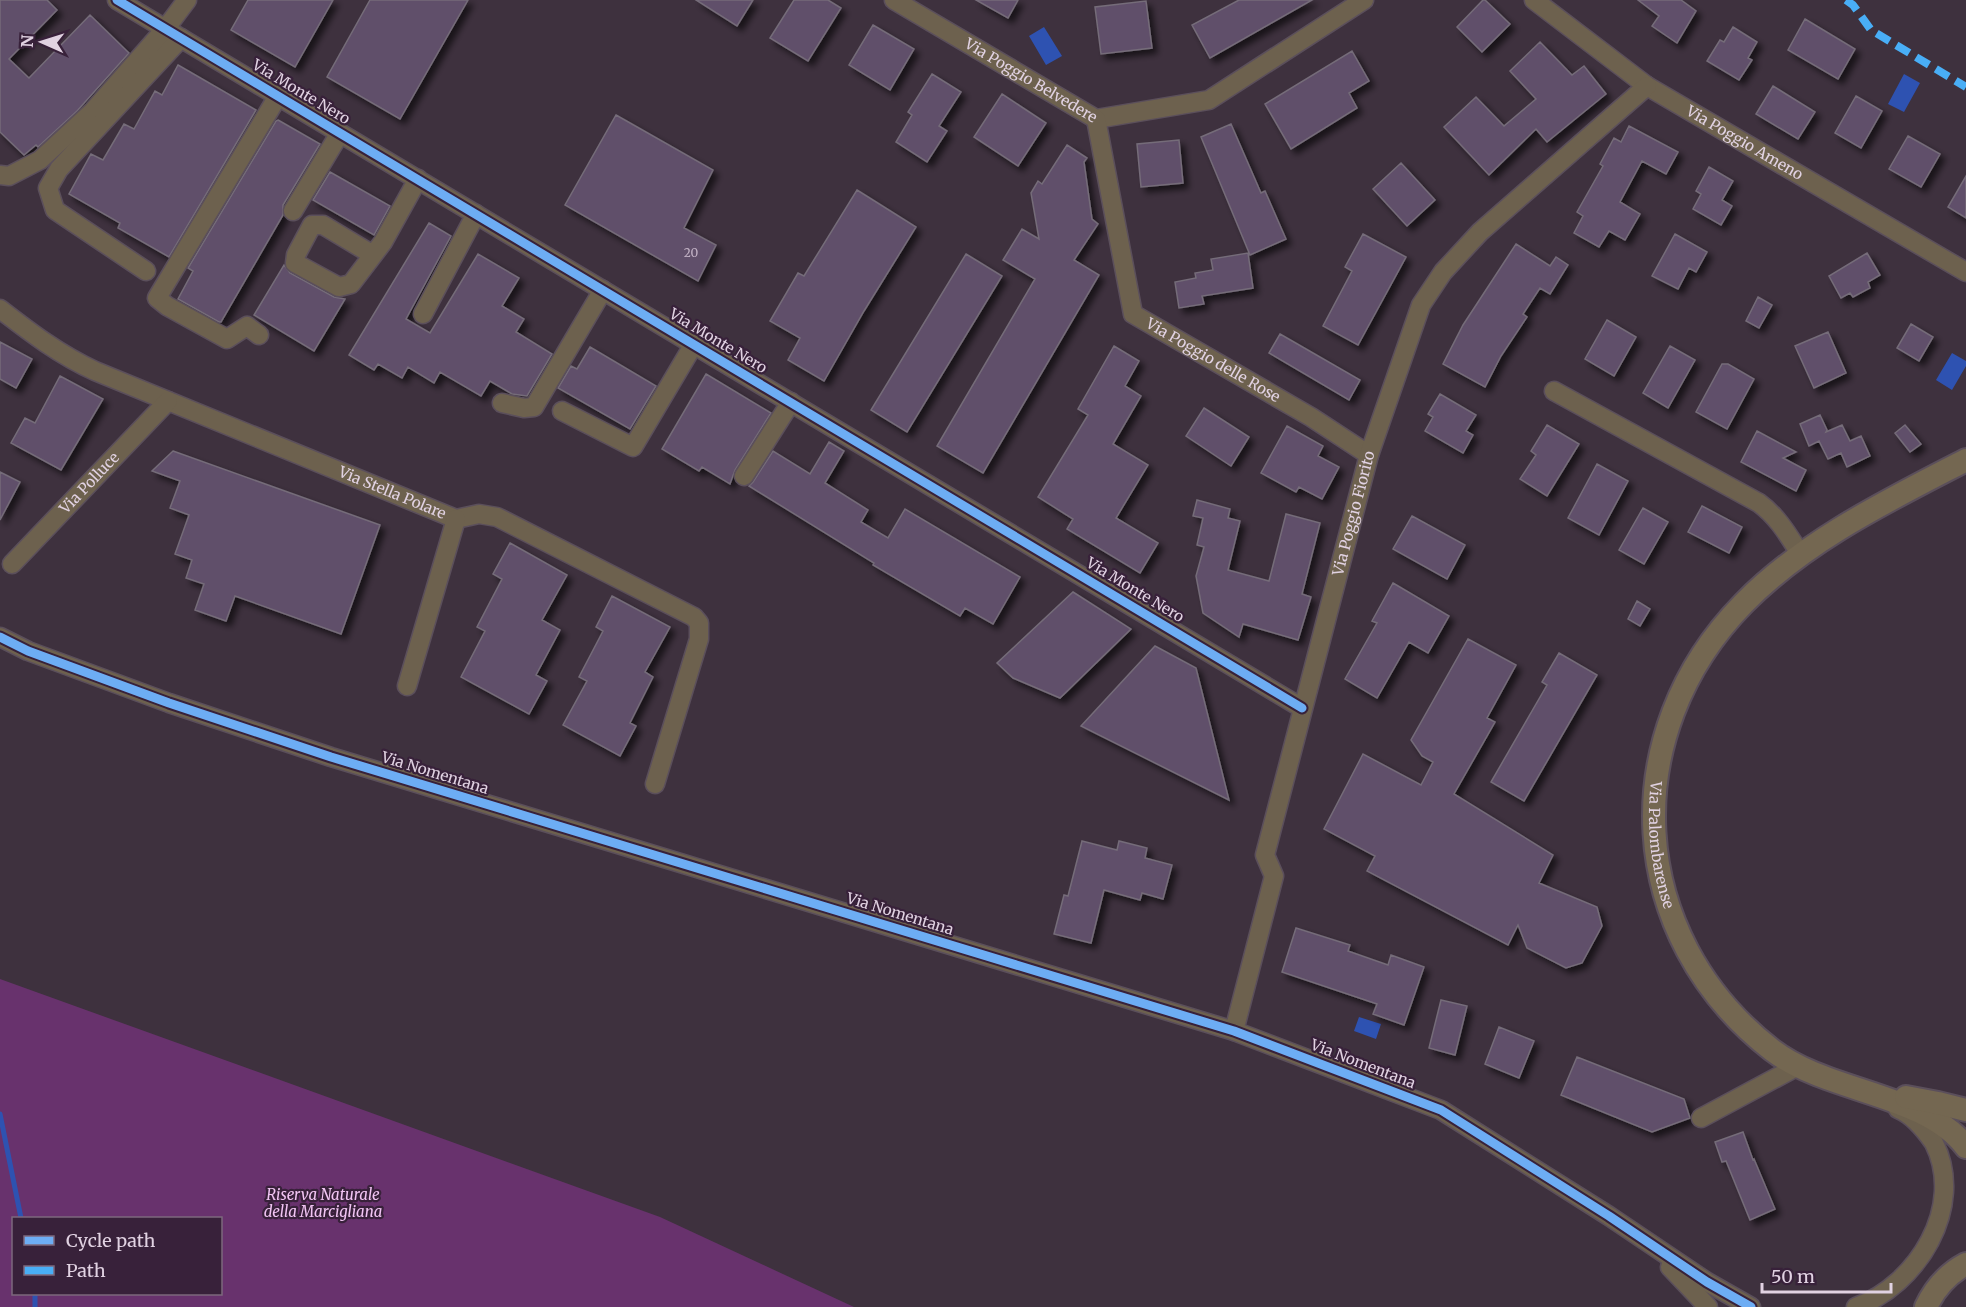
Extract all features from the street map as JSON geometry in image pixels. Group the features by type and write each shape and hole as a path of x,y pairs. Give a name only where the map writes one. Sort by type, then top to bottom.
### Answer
{"main road":[{"name":"Via Palombarense","path":"1966,460 1861,516 1801,555 1767,581 1743,604 1704,653 1676,705 1657,766 1653,800 1657,863 1667,902 1684,945 1698,969 1734,1016 1775,1052 1798,1066 1929,1116 1947,1127 1966,1147"},
{"path":"1850,1087 1938,1102 1966,1110"},
{"path":"1926,1307 1940,1282 1966,1264"}],"street":[{"name":"Via Monte Nero","path":"117,0 1302,708"},
{"path":"146,271 55,210 48,188 59,169 173,33 187,0"},
{"name":"Via Poggio Belvedere","path":"894,0 1096,119 1209,100 1336,7 1364,0"},
{"name":"Via Poggio Ameno","path":"1534,0 1647,86 1966,272"},
{"path":"0,175 9,176 40,160 173,33"},
{"name":"Via Poggio Fiorito","path":"1234,1031 1274,876 1264,855 1369,455 1416,317 1435,282 1480,232 1647,86"},
{"path":"259,335 247,326 227,339 166,306 157,298 278,96"},
{"name":"Via Poggio delle Rose","path":"1096,119 1132,314 1311,417 1369,455"},
{"path":"293,211 340,133"},
{"path":"373,255 418,179"},
{"path":"423,314 476,214"},
{"path":"502,403 524,408 534,407 603,290"},
{"name":"Via Stella Polare","path":"0,309 68,359 456,519 479,514 497,517 691,615 697,620 700,628 699,639 655,784"},
{"path":"562,411 633,447 694,344"},
{"path":"1554,391 1759,503 1770,511 1783,526 1801,555"},
{"name":"Via Polluce","path":"12,564 168,401"},
{"path":"744,476 791,402"},
{"path":"407,686 456,519"},
{"name":"Via Nomentana","path":"0,637 28,651 169,703 331,757 1234,1031 1441,1110 1609,1216 1707,1282 1751,1307"},
{"path":"1701,1118 1798,1066"},
{"path":"1850,1087 1905,1112 1918,1124 1933,1142 1944,1161 1949,1189 1948,1210 1943,1225 1936,1239 1910,1273 1884,1295 1856,1307"},
{"path":"1609,1216 1662,1259 1708,1307"}],"green space":[{"name":"Riserva Naturale della Marcigliana","path":"0,979 660,1217 854,1307 0,1307"}],"water":[{"path":"1044,27 1062,56 1046,65 1029,36"},
{"path":"1904,74 1920,83 1904,112 1888,104"},
{"path":"1952,353 1966,361 1966,366 1952,390 1936,380"},
{"path":"1359,1017 1381,1024 1376,1039 1354,1031"}],"building":[{"path":"0,0 47,0 57,10 9,59 29,78 90,15 129,53 77,111 38,147 36,145 24,155 0,132"},
{"path":"248,0 333,0 295,67 231,30"},
{"path":"370,0 468,0 400,119 327,77"},
{"path":"696,0 753,0 737,26"},
{"path":"794,0 828,0 841,8 808,61 770,38"},
{"path":"976,0 1018,0 1008,18"},
{"path":"1239,0 1312,0 1210,58 1192,25"},
{"path":"1483,0 1510,24 1482,52 1457,27"},
{"path":"1638,0 1681,0 1696,11 1677,43 1652,26 1659,16"},
{"path":"1146,1 1152,48 1101,54 1095,7"},
{"path":"1805,19 1855,49 1838,79 1788,50"},
{"path":"873,25 914,49 890,90 849,65"},
{"path":"1733,27 1757,42 1748,58 1752,60 1739,80 1707,61 1720,40 1724,42"},
{"path":"1540,42 1572,75 1584,66 1606,94 1547,142 1536,129 1489,175 1444,127 1476,97 1504,126 1536,99 1510,71"},
{"path":"1352,51 1369,81 1349,93 1357,108 1291,149 1265,104"},
{"path":"178,65 256,110 169,257 118,228 120,223 69,194 91,154 103,160 124,124 134,129 155,91 162,95"},
{"path":"932,74 961,92 939,126 947,131 927,162 896,142 912,115 908,112"},
{"path":"1773,86 1815,112 1798,139 1756,114"},
{"path":"1002,94 1046,123 1018,166 974,137"},
{"path":"1856,96 1882,111 1861,148 1835,133"},
{"path":"616,115 713,170 684,228 716,245 698,281 565,205"},
{"path":"278,120 320,144 283,205 283,215 219,322 178,299 193,271 188,268"},
{"path":"1231,124 1261,193 1265,191 1286,239 1250,255 1201,137"},
{"path":"1629,126 1678,152 1666,174 1642,161 1620,202 1640,214 1625,240 1609,231 1599,247 1574,233 1583,216 1577,212 1603,166 1600,164 1614,138 1621,142"},
{"path":"1908,136 1940,154 1921,187 1889,169"},
{"path":"1179,140 1183,183 1141,187 1137,144"},
{"path":"1067,145 1087,158 1084,162 1092,219 1098,224 1074,260 1099,275 983,473 937,446 1035,279 1003,260 1022,229 1039,239 1031,193 1038,181 1042,184"},
{"path":"1401,163 1435,200 1407,226 1373,189"},
{"path":"1709,167 1733,181 1722,200 1732,206 1721,225 1693,209 1701,194 1696,191"},
{"path":"330,172 390,206 374,235 313,200"},
{"path":"1966,176 1966,218 1948,207"},
{"path":"857,190 916,227 824,381 788,360 800,338 770,321 798,273 804,276"},
{"path":"429,223 451,236 406,319 430,333 478,254 519,278 502,306 524,319 516,332 552,354 527,396 512,394 490,381 481,396 440,372 434,383 408,367 402,378 378,364 374,370 349,355"},
{"path":"1363,234 1406,257 1358,345 1323,326 1352,271 1345,267"},
{"path":"1675,234 1707,252 1696,272 1689,268 1678,289 1652,276"},
{"path":"1516,244 1550,266 1556,257 1568,265 1550,294 1540,288 1523,314 1527,317 1501,356 1485,387 1443,364 1463,325"},
{"path":"1248,253 1253,288 1202,296 1204,304 1179,308 1175,282 1196,278 1195,273 1213,270 1211,259"},
{"path":"1867,253 1880,275 1868,282 1870,288 1853,297 1850,293 1841,298 1829,276"},
{"path":"966,254 1002,276 907,432 871,410"},
{"path":"284,265 290,273 334,297 345,299 314,351 254,315"},
{"path":"1758,297 1772,305 1759,328 1746,321"},
{"path":"1607,320 1636,337 1614,376 1585,359"},
{"path":"1911,324 1933,337 1919,361 1897,348"},
{"path":"1828,332 1846,373 1814,388 1795,346"},
{"path":"1280,334 1360,380 1349,400 1269,353"},
{"path":"0,342 32,359 16,388 0,379"},
{"path":"1114,346 1139,361 1125,386 1141,396 1113,444 1148,465 1116,518 1158,543 1140,573 1067,529 1073,519 1038,497 1088,415 1078,409"},
{"path":"1670,346 1695,360 1668,408 1643,393"},
{"path":"590,347 656,386 630,429 558,388 571,366 577,369"},
{"path":"1722,364 1728,364 1754,379 1727,429 1696,412"},
{"path":"706,374 771,413 735,470 730,484 702,467 699,471 662,449"},
{"path":"60,376 103,399 61,470 11,443 25,418 35,423"},
{"path":"1440,394 1476,415 1466,431 1473,435 1463,453 1425,431 1433,417 1428,414"},
{"path":"1204,408 1249,437 1231,466 1186,436"},
{"path":"1820,415 1826,432 1842,425 1850,441 1861,436 1870,456 1847,467 1841,453 1828,459 1819,441 1809,446 1800,424"},
{"path":"1547,425 1579,444 1547,496 1520,479 1536,455 1531,451"},
{"path":"1905,425 1921,444 1910,452 1895,433"},
{"path":"1287,426 1323,446 1318,456 1339,467 1322,499 1299,487 1296,492 1261,473"},
{"path":"1757,431 1796,452 1783,458 1806,470 1796,491 1741,462"},
{"path":"829,442 844,451 825,483 868,510 861,522 888,538 905,509 1020,577 993,624 965,608 960,616 873,565 874,563 749,486 773,451 810,474"},
{"path":"173,451 380,525 341,634 235,596 226,621 195,610 204,584 186,578 192,560 175,554 189,515 170,508 180,481 152,471"},
{"path":"1597,464 1628,481 1599,535 1568,518"},
{"path":"0,472 20,482 0,520"},
{"path":"1197,500 1230,509 1228,518 1240,521 1228,570 1269,581 1286,514 1320,523 1302,594 1311,597 1298,640 1243,624 1239,637 1203,613 1196,576 1204,547 1197,545 1203,518 1193,516"},
{"path":"1702,506 1742,527 1729,553 1688,532"},
{"path":"1643,508 1668,522 1644,564 1619,550"},
{"path":"1412,516 1465,545 1447,579 1393,549"},
{"path":"510,543 567,575 542,620 560,630 536,675 547,681 529,714 461,677 485,631 477,627 502,579 493,574"},
{"path":"1393,583 1449,616 1428,653 1409,642 1377,698 1345,679 1377,623 1372,621"},
{"path":"1073,592 1131,629 1060,698 1013,678 997,663"},
{"path":"612,596 670,627 645,672 653,677 630,723 636,726 620,756 563,725 587,681 579,677 603,631 596,627"},
{"path":"1637,601 1650,609 1640,626 1628,619"},
{"path":"1468,639 1516,665 1487,718 1495,722 1454,794 1553,855 1539,883 1597,907 1602,926 1582,963 1566,968 1527,948 1518,925 1508,945 1367,871 1375,856 1324,829 1363,754 1421,785 1433,762 1422,756 1411,740"},
{"path":"1155,646 1196,668 1229,800 1081,726"},
{"path":"1559,653 1597,675 1524,801 1491,782 1547,685 1542,682"},
{"path":"1082,841 1117,850 1119,841 1147,848 1145,858 1172,865 1163,899 1142,893 1140,900 1104,890 1091,943 1054,934 1064,895 1068,896"},
{"path":"1296,928 1350,945 1348,951 1388,965 1391,955 1424,967 1404,1025 1373,1014 1377,1004 1282,972"},
{"path":"1441,1000 1467,1006 1455,1055 1429,1048"},
{"path":"1499,1027 1534,1041 1519,1078 1485,1064"},
{"path":"1577,1057 1684,1099 1690,1118 1652,1132 1561,1095"},
{"path":"1743,1132 1775,1209 1750,1220 1726,1161 1722,1162 1715,1142"}],"waterway":[{"path":"0,1114 21,1217"},
{"path":"35,1295 35,1307"}],"marked path":[{"path":"1846,0 1853,5 1871,30 1966,87"}],"cycle path":[{"path":"117,0 1302,708"},
{"path":"0,637 28,651 169,703 331,757 1234,1031 1441,1110 1609,1216 1707,1282 1751,1307"}]}
